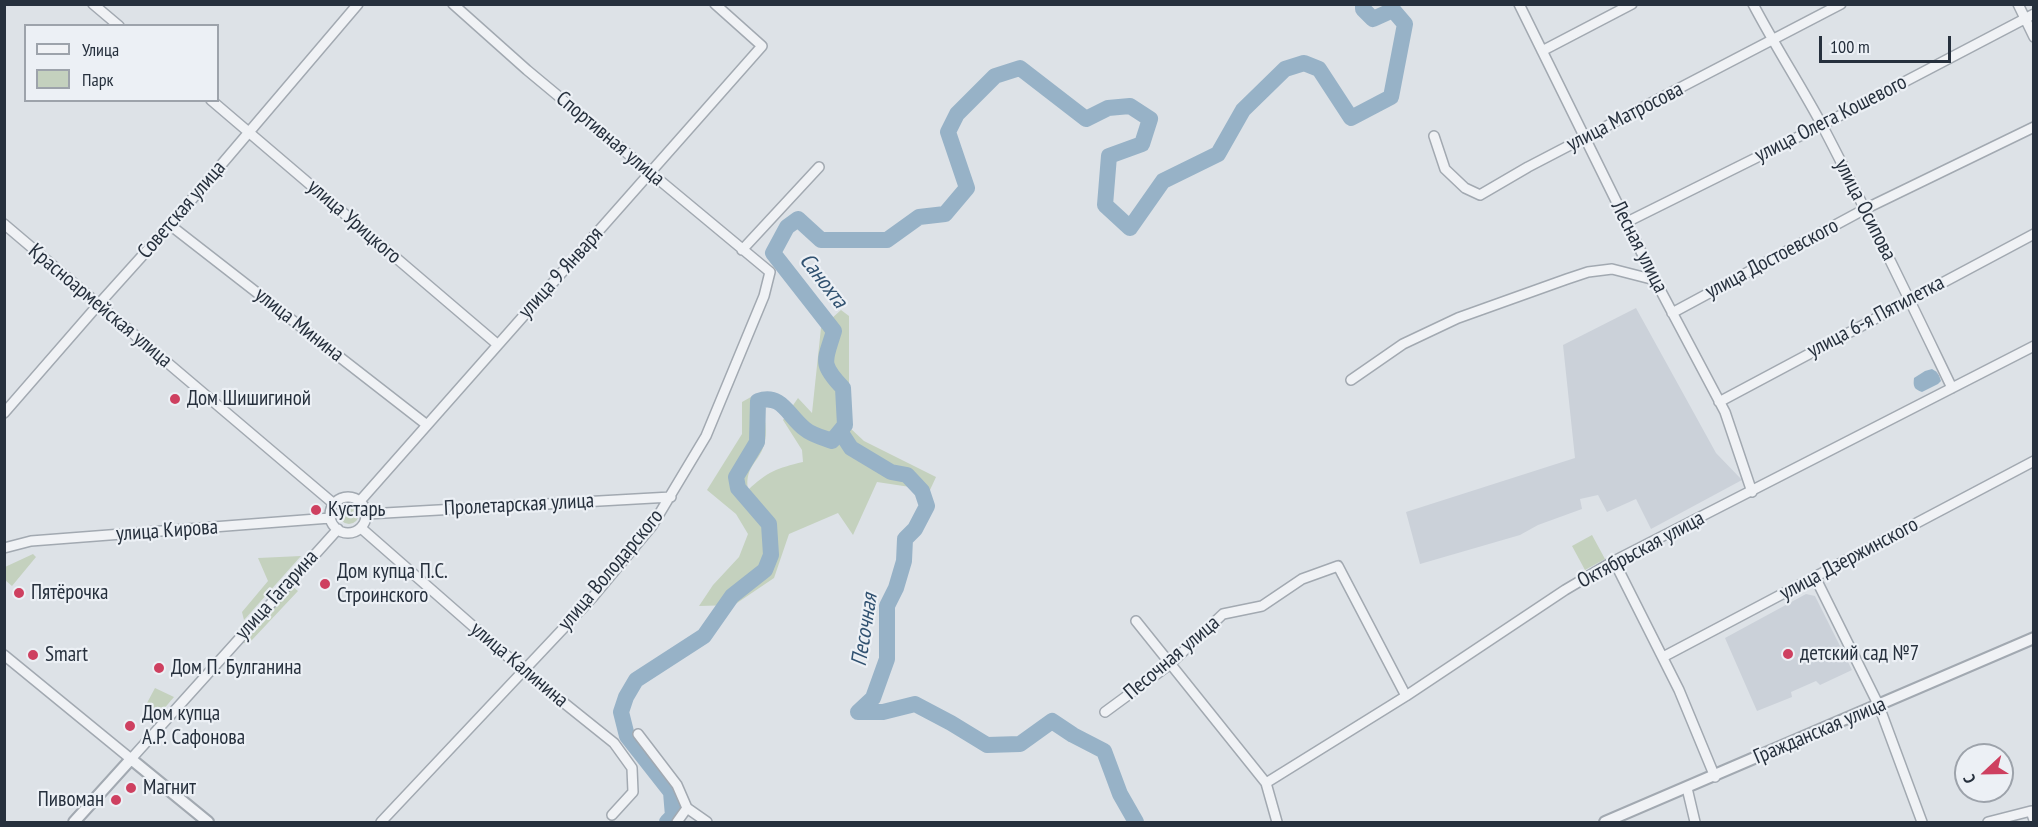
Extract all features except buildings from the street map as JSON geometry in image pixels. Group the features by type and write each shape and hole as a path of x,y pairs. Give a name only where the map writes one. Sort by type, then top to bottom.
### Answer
{"street":[{"path":"93,4 117,24"},
{"name":"Советская улица","path":"4,413 170,225 358,4"},
{"name":"Спортивная улица","path":"453,4 650,173 770,272"},
{"name":"улица 9 Января","path":"360,501 762,46 715,4"},
{"name":"Лесная улица","path":"1519,4 1655,280 1725,412 1752,492"},
{"path":"1542,51 1632,4"},
{"name":"улица Осипова","path":"1753,4 1772,41 1822,125 1952,388"},
{"name":"улица Матросова","path":"1434,136 1445,169 1465,188 1480,195 1841,4"},
{"path":"2018,4 2029,16 2034,37"},
{"name":"улица Олега Кошевого","path":"1627,222 1822,125 2029,16"},
{"name":"улица Урицкого","path":"213,102 497,344"},
{"name":"улица Достоевского","path":"1672,313 1865,209 2034,127"},
{"path":"742,250 819,167"},
{"name":"Красноармейская улица","path":"4,224 333,504"},
{"name":"улица Минина","path":"170,225 427,425"},
{"name":"улица 6-я Пятилетка","path":"1719,402 2034,234"},
{"path":"1351,380 1403,344 1458,318 1588,272 1612,269 1655,280"},
{"name":"улица Володарского","path":"381,822 592,598 652,526 706,436 764,296 770,272"},
{"name":"Октябрьская улица","path":"1266,783 1406,696 1614,561 2034,346"},
{"name":"улица Дзержинского","path":"1663,657 2034,461"},
{"path":"343,497 360,501 367,514 361,528 347,533 338,529 330,518 333,504 343,497"},
{"name":"Пролетарская улица","path":"367,514 671,497"},
{"name":"улица Кирова","path":"4,548 31,541 330,518"},
{"name":"улица Калинина","path":"361,528 523,670 614,743 632,768 633,792 612,815"},
{"name":"улица Гагарина","path":"74,822 338,529"},
{"path":"1614,561 1663,657 1715,777"},
{"name":"Песочная улица","path":"1105,712 1169,665 1223,614 1262,606 1302,579 1338,566 1406,696"},
{"path":"1815,577 1879,706 1922,822"},
{"path":"1136,621 1169,665 1266,783 1277,822"},
{"name":"Гражданская улица","path":"1605,822 1715,777 2034,638"},
{"path":"4,655 208,822"},
{"path":"638,734 677,785 687,808 707,822"},
{"path":"1687,788 1695,822"},
{"path":"677,822 687,808"},
{"path":"1988,822 2031,811 2034,820"}],"shaded area":[{"path":"1636,308 1716,453 1742,480 1651,529 1636,499 1607,512 1598,495 1580,499 1582,509 1538,525 1520,535 1420,564 1406,512 1575,458 1563,345"},
{"name":"детский сад №7","path":"1806,594 1815,596 1852,670 1820,685 1816,681 1791,692 1792,697 1757,711 1725,638"}],"green space":[{"path":"841,310 849,316 849,427 864,441 936,477 930,490 877,482 853,535 838,513 789,534 774,578 734,605 699,606 713,585 739,557 748,534 736,514 707,490 742,434 742,402 758,393 766,430 763,448 748,475 748,490 773,472 803,462 802,450 783,420 798,398 812,413 821,328"},
{"path":"345,504 353,504 359,510 359,518 353,524 345,524 339,518 339,510"},
{"path":"1592,535 1605,559 1585,570 1572,546"},
{"path":"33,554 36,557 12,586 5,580 5,567"},
{"path":"301,556 244,620 242,612 268,581 258,558"},
{"path":"292,586 298,591 251,641 240,644"},
{"path":"155,688 174,697 156,718 147,703"}],"water":[{"path":"1932,369 1936,371 1941,381 1922,392 1917,390 1914,386 1914,378"}],"waterway":[{"name":"Санохта","path":"667,822 673,816 671,792 627,736 621,712 626,697 636,680 704,636 732,596 765,570 771,555 769,524 738,488 736,477 757,442 758,401 766,399 779,403 808,431 832,441 845,425 843,388 830,373 826,361 834,331 773,253 787,227 798,219 821,240 887,240 919,217 945,214 967,188 948,132 957,114 995,76 1020,68 1086,119 1108,108 1130,106 1150,119 1142,144 1109,156 1105,205 1130,228 1163,181 1218,154 1243,110 1285,69 1304,63 1319,69 1351,118 1391,97 1405,24 1393,10 1373,19 1363,9 1363,4"},
{"name":"Песочная","path":"840,431 851,448 891,472 907,475 922,491 927,506 915,529 905,539 904,561 896,588 887,606 887,659 873,698 858,712 883,712 915,704 987,745 1020,744 1052,721 1104,751 1120,794 1136,822"}],"place":[{"name":"Дом Шишигиной","path":"175,399"},
{"name":"Кустарь","path":"316,510"},
{"name":"Дом купца П.С. Строинского","path":"325,584"},
{"name":"Пятёрочка","path":"19,593"},
{"name":"детский сад №7","path":"1788,654"},
{"name":"Smart","path":"33,655"},
{"name":"Дом П. Булганина","path":"159,668"},
{"name":"Дом купца А.Р. Сафонова","path":"130,726"},
{"name":"Магнит","path":"131,788"},
{"name":"Пивоман","path":"116,800"}]}
